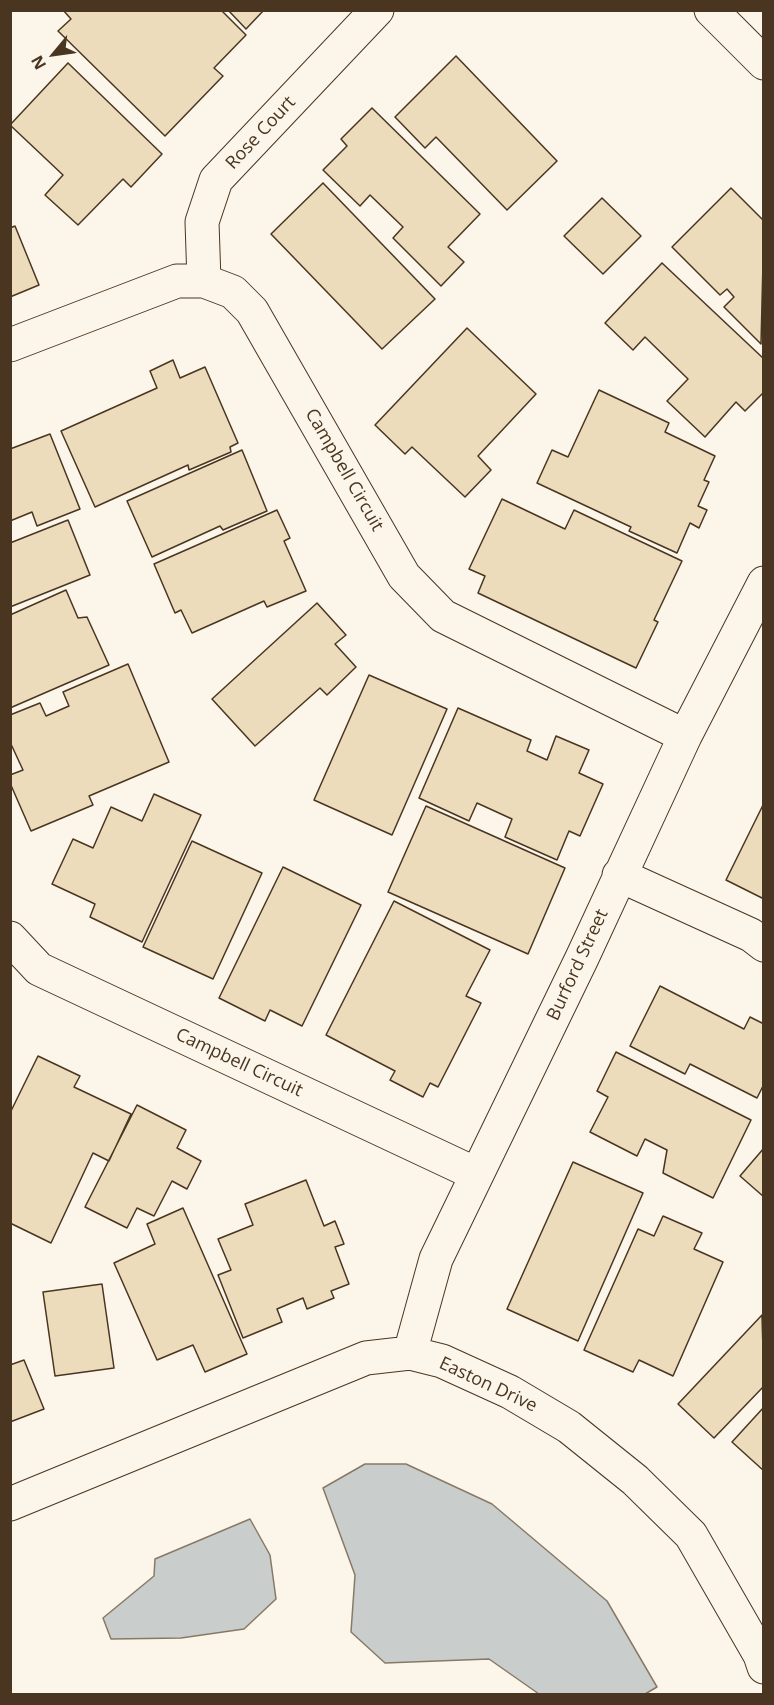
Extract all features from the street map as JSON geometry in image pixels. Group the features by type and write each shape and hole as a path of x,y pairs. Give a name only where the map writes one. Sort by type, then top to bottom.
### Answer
{"street":[{"name":"Rose Court","path":"204,281 202,222 216,180 377,10"},
{"path":"711,10 764,63"},
{"name":"Campbell Circuit","path":"10,345 177,281 204,281 233,291 252,311 404,576 443,616 685,736"},
{"name":"Burford Street","path":"410,1353 436,1258 577,968 685,736 764,583"},
{"path":"619,875 751,935 764,945"},
{"name":"Campbell Circuit","path":"10,938 39,969 476,1174"},
{"name":"Easton Drive","path":"10,1504 366,1358 410,1353 442,1361 510,1392 569,1426 635,1480 691,1535 764,1666"}],"shaded area":[{"path":"365,1464 406,1464 492,1504 607,1601 657,1687 645,1694 539,1694 489,1659 385,1663 351,1632 355,1575 323,1488"},
{"path":"250,1519 270,1555 276,1599 244,1629 181,1638 111,1639 103,1618 154,1576 155,1559"}],"building":[{"path":"63,10 221,10 246,35 214,68 223,76 165,136 58,31 71,19"},
{"path":"228,10 264,10 246,29"},
{"path":"456,56 557,161 507,210 436,137 425,148 395,117"},
{"path":"68,63 162,154 131,187 123,179 78,225 45,195 63,175 10,125"},
{"path":"372,108 480,214 448,247 464,262 441,286 393,238 403,227 370,195 360,206 323,170 347,146 341,139"},
{"path":"323,183 435,299 382,349 271,234"},
{"path":"731,188 764,221 761,344 724,307 734,297 727,289 720,295 672,247"},
{"path":"602,198 641,236 603,274 564,236"},
{"path":"15,226 39,285 10,297 10,228"},
{"path":"662,263 764,359 764,392 745,411 736,402 705,437 667,401 688,379 645,337 633,350 605,323"},
{"path":"467,328 536,394 478,456 491,470 465,497 412,447 405,454 375,425"},
{"path":"173,360 180,378 205,367 238,443 230,447 231,452 189,470 188,465 95,507 61,431 157,388 150,371"},
{"path":"599,390 669,423 665,432 715,456 704,480 709,482 698,506 707,510 699,528 690,523 677,553 629,531 631,527 537,483 552,450 568,457"},
{"path":"50,434 80,509 37,526 32,512 10,521 10,449"},
{"path":"242,450 267,511 223,530 220,526 152,557 127,501"},
{"path":"502,499 565,529 574,510 682,561 654,620 658,622 636,668 478,593 485,576 469,569"},
{"path":"277,510 290,538 284,541 306,591 267,607 264,601 192,633 181,610 175,613 154,564"},
{"path":"68,520 90,575 10,607 10,543"},
{"path":"66,590 78,618 87,617 109,665 10,708 10,615"},
{"path":"317,603 346,635 335,644 356,667 327,695 320,688 255,746 212,699"},
{"path":"128,664 169,762 89,796 93,805 31,831 10,783 10,775 23,770 10,742 10,715 40,703 46,716 69,706 63,692"},
{"path":"369,675 447,709 392,835 314,800"},
{"path":"458,708 531,740 527,751 547,760 556,736 589,750 579,773 603,784 580,836 569,831 557,860 505,837 512,819 477,803 469,821 419,798"},
{"path":"154,794 201,815 142,942 90,917 95,904 52,884 73,839 93,848 111,807 142,821"},
{"path":"764,803 764,899 726,880"},
{"path":"426,806 565,868 528,954 388,892"},
{"path":"192,841 262,873 213,979 143,947"},
{"path":"283,867 361,905 302,1026 270,1010 265,1021 219,998"},
{"path":"394,901 490,950 466,996 481,1003 438,1087 430,1083 423,1097 390,1080 395,1071 326,1035"},
{"path":"660,986 744,1029 750,1017 764,1024 764,1084 757,1098 690,1064 685,1074 630,1046"},
{"path":"616,1052 751,1120 713,1198 663,1173 667,1150 645,1139 637,1156 590,1132 608,1097 597,1091"},
{"path":"38,1056 80,1076 74,1087 131,1114 109,1161 93,1153 51,1243 10,1223 10,1113"},
{"path":"137,1105 186,1130 177,1148 201,1161 187,1189 172,1181 154,1216 137,1208 127,1228 85,1207"},
{"path":"764,1148 764,1197 740,1176"},
{"path":"573,1162 643,1193 578,1341 507,1309"},
{"path":"306,1180 324,1226 335,1221 344,1244 335,1247 349,1284 331,1291 334,1298 307,1309 303,1298 277,1309 282,1322 243,1338 218,1275 231,1270 218,1239 253,1225 245,1204"},
{"path":"183,1208 247,1354 205,1372 193,1345 157,1360 114,1263 155,1244 147,1224"},
{"path":"663,1216 702,1233 694,1249 723,1262 673,1376 639,1360 633,1372 584,1350 638,1229 654,1236"},
{"path":"102,1284 114,1368 55,1376 43,1292"},
{"path":"762,1315 764,1386 714,1438 678,1404"},
{"path":"24,1360 44,1409 10,1422 10,1365"},
{"path":"764,1407 764,1471 732,1442"}]}
